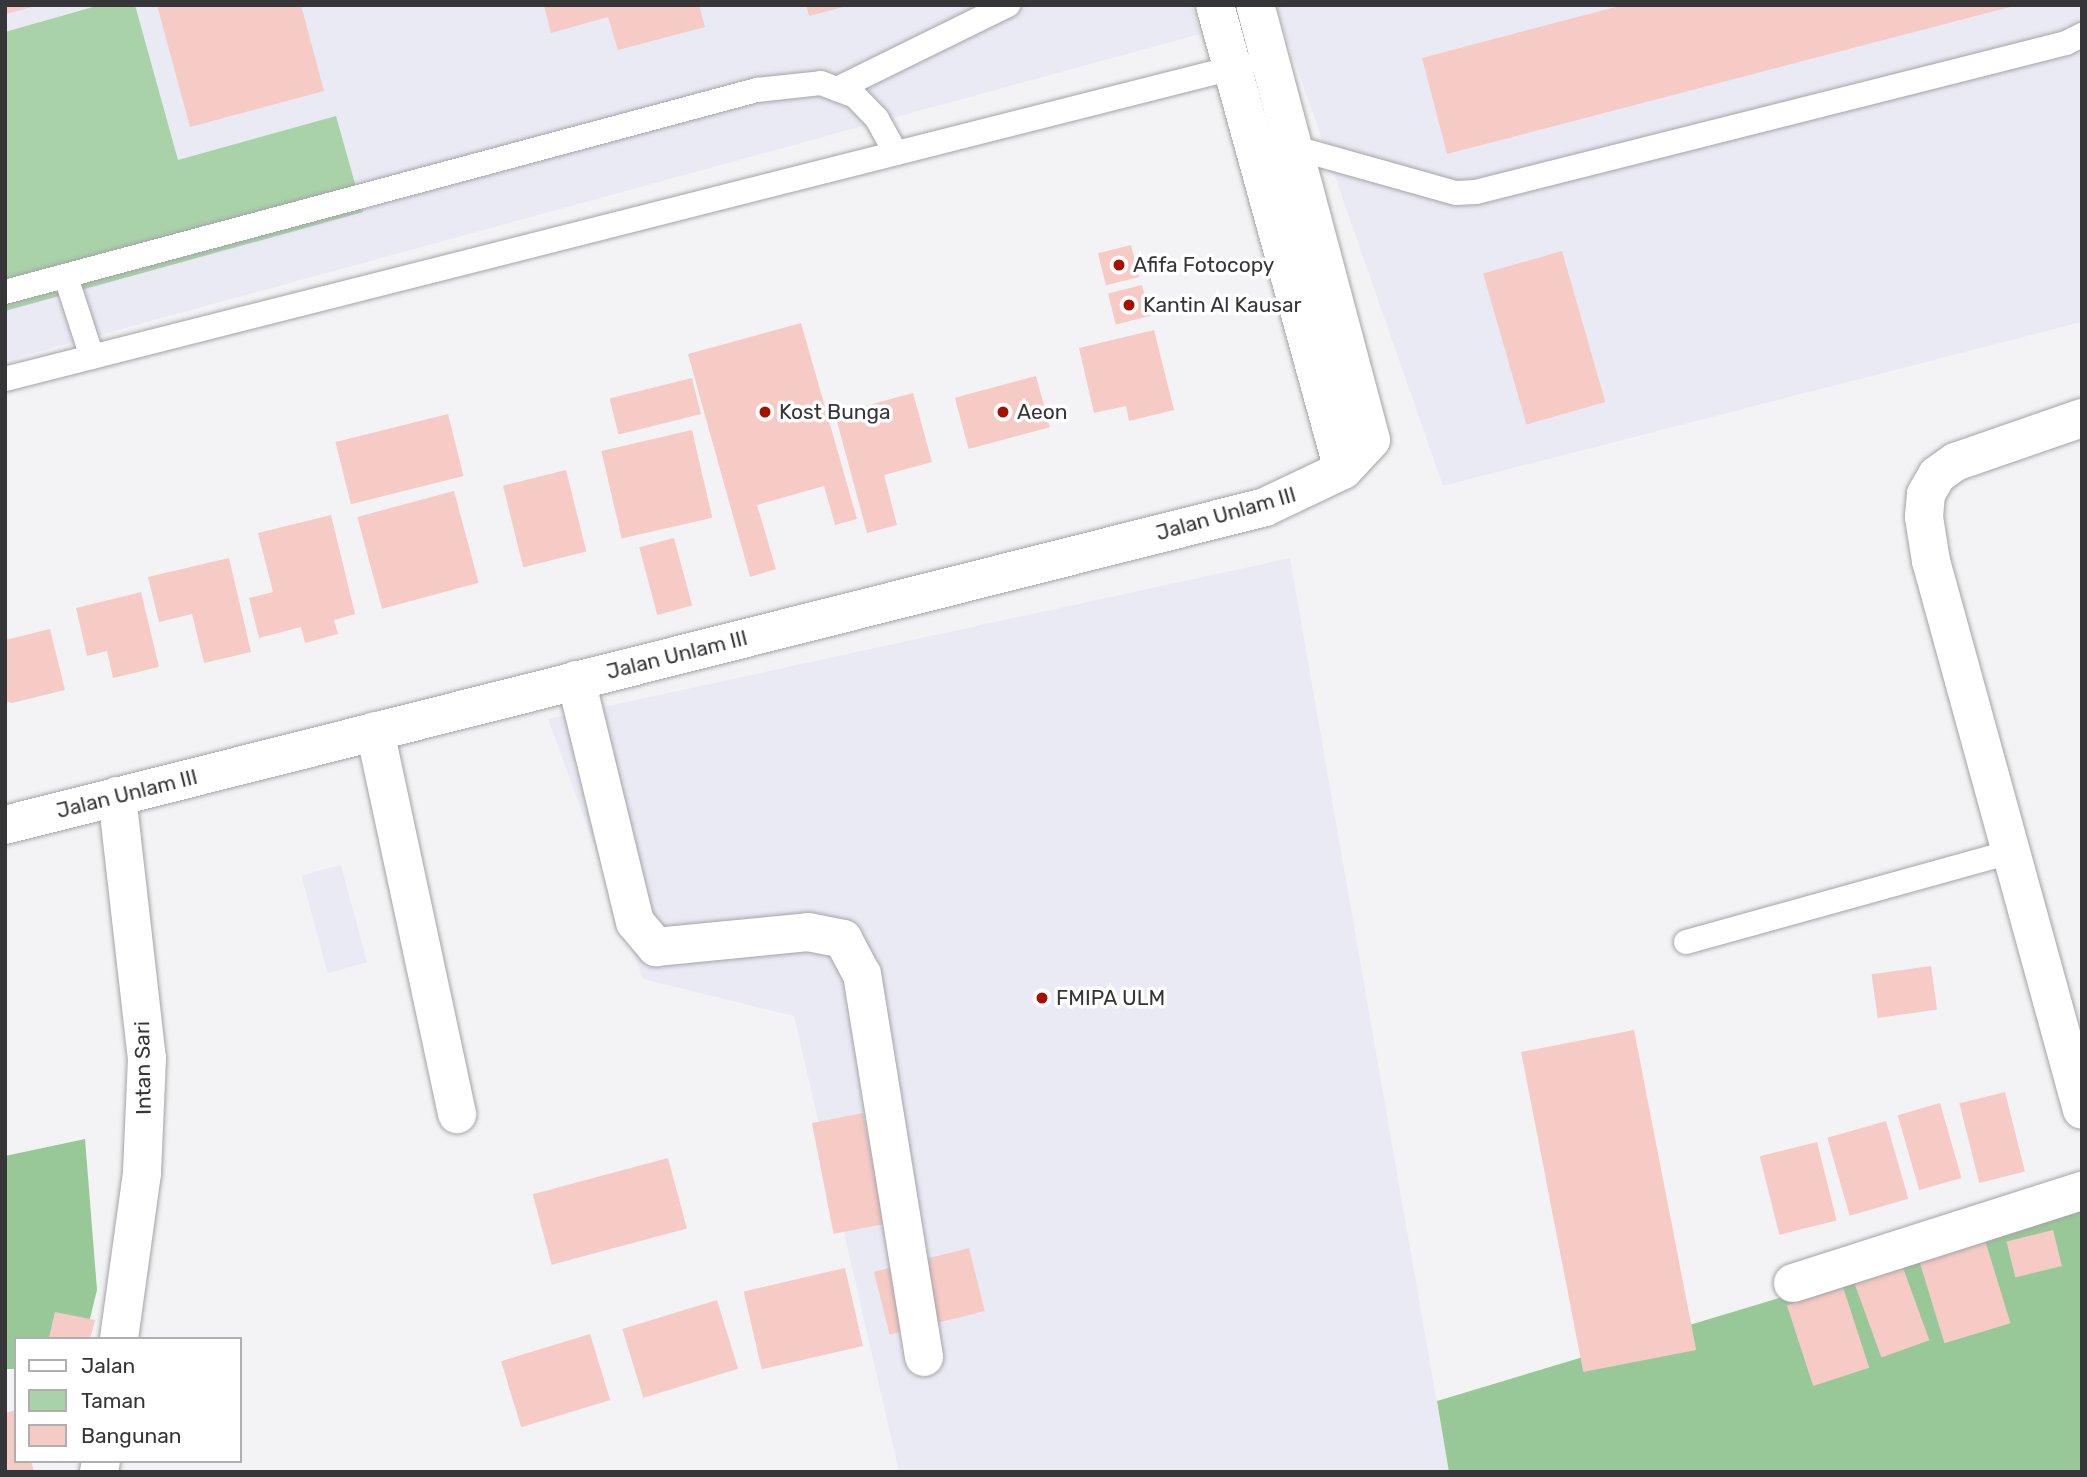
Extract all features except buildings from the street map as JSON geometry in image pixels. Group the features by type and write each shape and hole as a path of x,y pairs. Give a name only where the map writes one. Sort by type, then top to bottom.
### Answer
{"street":[{"path":"1215,5 1251,63 1292,147 1371,440 1343,470"},
{"path":"1255,5 1251,63 1343,470"},
{"path":"2082,418 1955,462 1937,475 1926,494 1924,517 1931,561 2082,1110"},
{"name":"Jalan Unlam III","path":"5,825 1265,507 1343,470"},
{"path":"576,680 635,922 656,947 808,932 843,939 862,974 923,1357"},
{"path":"375,730 457,1114"},
{"name":"Intan Sari","path":"117,796 147,1058 142,1173 119,1337"},
{"path":"1793,1283 2082,1191"}],"lane":[{"path":"837,89 1008,5"},
{"path":"1292,147 1456,192 1476,192 2053,46 2082,35"},
{"path":"5,379 1251,63"},
{"path":"5,292 757,90 821,83 855,96 877,119 896,153"},
{"path":"66,277 92,357"},
{"path":"1686,942 2011,852"}],"shaded area":[{"path":"5,5 1192,5 1200,34 5,361"},
{"path":"1275,5 2082,5 2082,322 1443,486"},
{"name":"FMIPA ULM","path":"1290,558 1449,1472 899,1472 794,1016 643,979 548,719"},
{"path":"341,865 367,963 328,973 301,876"}],"green space":[{"path":"100,5 135,5 178,160 336,116 363,212 5,311 5,32"},
{"path":"85,1139 97,1290 85,1337 14,1337 14,1369 5,1369 5,1156"},
{"path":"2082,1207 2082,1472 1449,1472 1437,1401"}],"place":[{"name":"Afifa Fotocopy","path":"1119,265"},
{"name":"Kantin Al Kausar","path":"1129,305"},
{"name":"Kost Bunga","path":"765,412"},
{"name":"Aeon","path":"1003,412"},
{"name":"FMIPA ULM","path":"1042,998"}]}
